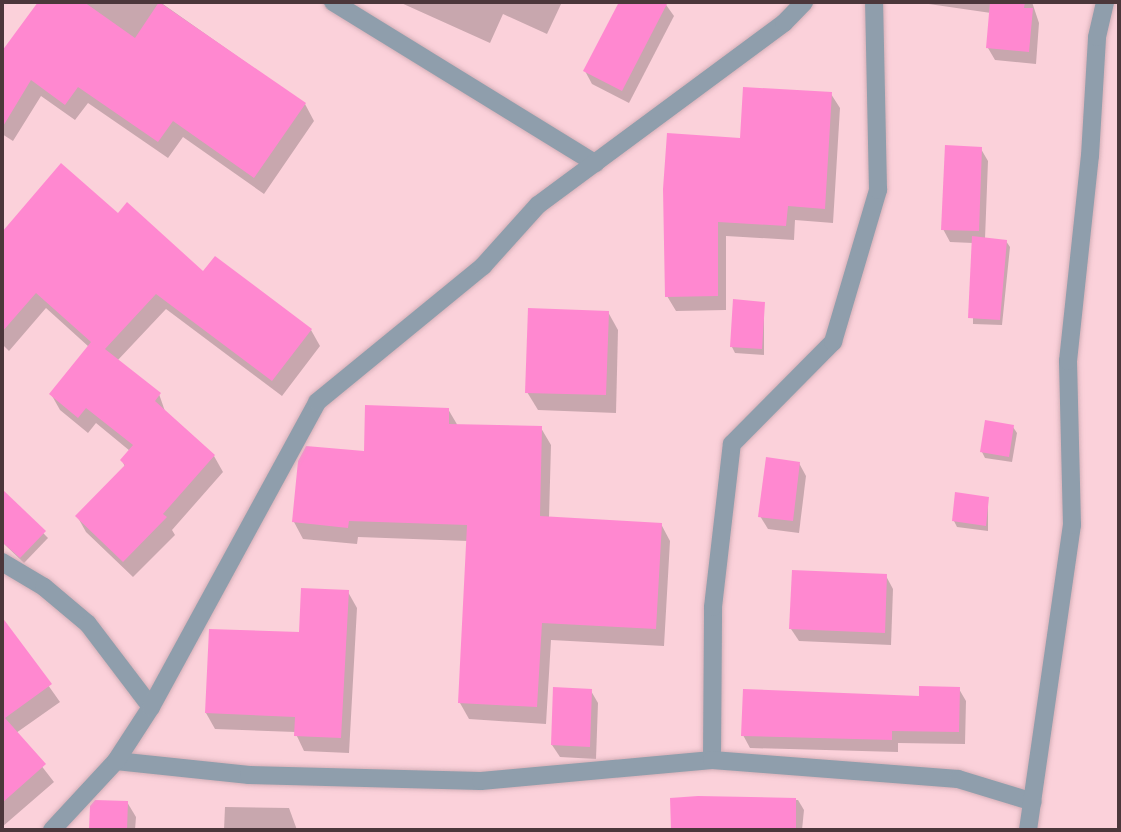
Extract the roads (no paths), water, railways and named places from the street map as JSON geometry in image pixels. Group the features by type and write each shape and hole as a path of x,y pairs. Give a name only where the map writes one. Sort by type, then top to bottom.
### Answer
{"street":[{"path":"333,2 595,163"},
{"path":"52,830 116,761 151,706 317,402 483,266 538,205 784,23 804,2"},
{"path":"712,760 713,607 732,444 832,342 878,190 874,2"},
{"path":"1028,830 1072,525 1068,361 1090,156 1097,37 1105,2"},
{"path":"2,562 44,587 88,624 151,706"},
{"path":"116,761 249,775 481,780 712,760 958,779 1032,802"}]}
